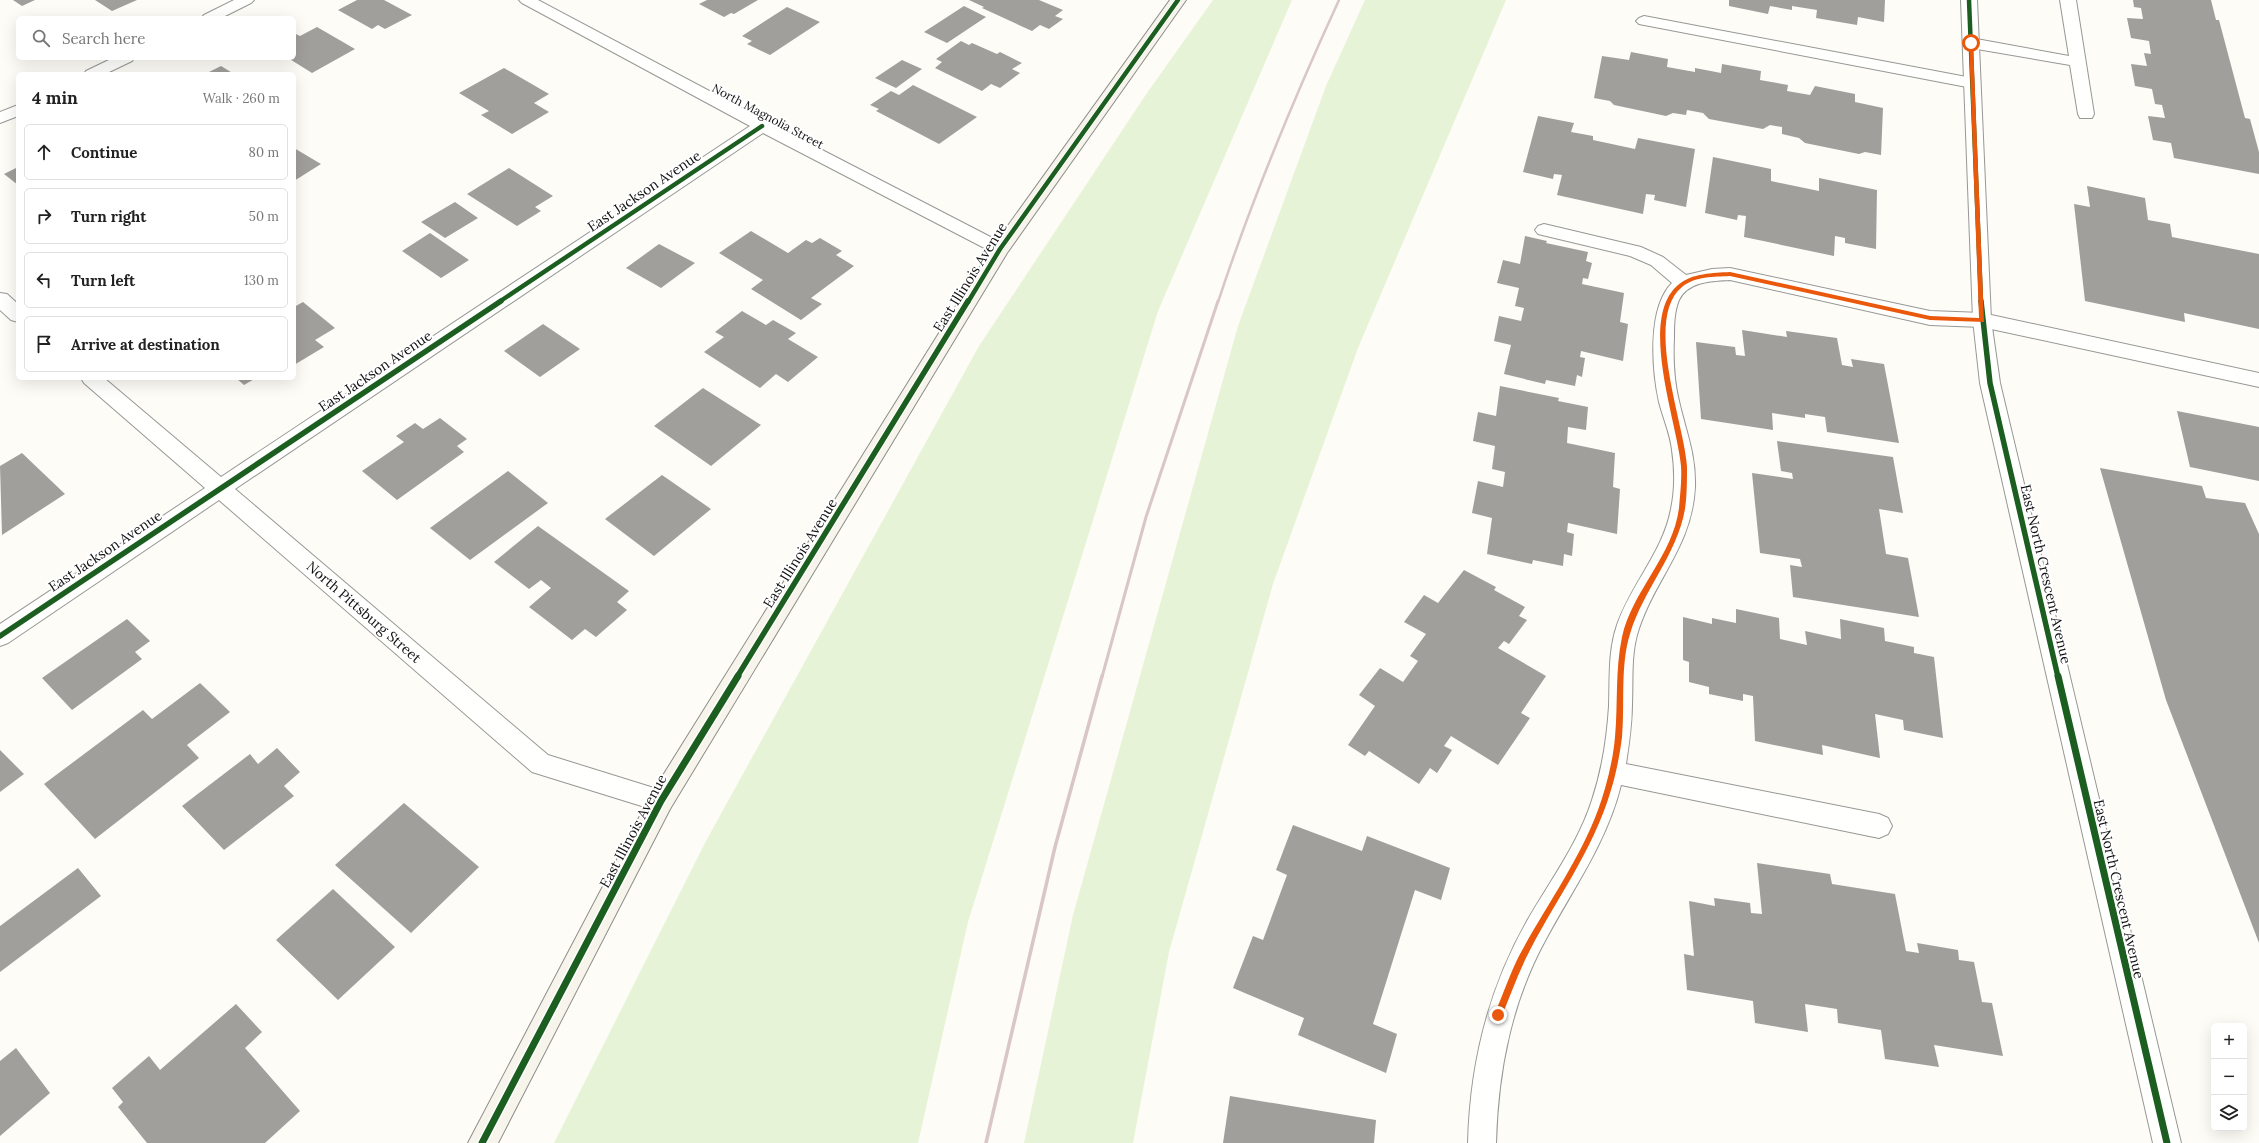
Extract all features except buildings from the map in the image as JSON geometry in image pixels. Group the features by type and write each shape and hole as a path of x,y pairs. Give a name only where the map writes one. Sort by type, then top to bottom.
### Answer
{"main road":[{"name":"East Illinois Avenue","path":"482,1143 661,801 1000,249 1178,0"}],"street":[{"path":"213,16 246,0"},
{"name":"North Magnolia Street","path":"527,0 762,126 1000,249"},
{"name":"East North Crescent Avenue","path":"1969,0 1982,320 1990,383 2167,1143"},
{"path":"2068,0 2086,114"},
{"path":"1644,21 1972,83"},
{"path":"1971,43 2078,62"},
{"path":"96,72 122,60"},
{"path":"0,118 16,111"},
{"name":"East Jackson Avenue","path":"0,636 762,126"},
{"path":"1544,230 1635,251 1657,261 1684,283"},
{"path":"1482,1143 1485,1095 1498,1015 1522,958 1590,836 1601,812 1612,772 1618,739 1621,675 1625,637 1632,616 1670,548 1682,509 1684,466 1681,446 1668,397 1664,320 1668,300 1674,291 1684,283 1702,276 1730,274 1930,318 1982,320 2259,380"},
{"path":"0,299 16,313"},
{"name":"North Pittsburg Street","path":"93,380 541,764 661,801"},
{"path":"1612,772 1879,826"}],"green space":[{"path":"1213,0 1292,0 1158,311 968,922 918,1143 554,1143 706,841 979,346 1147,93"},
{"path":"1365,0 1506,0 1358,348 1273,584 1169,952 1133,1143 1024,1143 1073,915 1238,326 1326,86"}],"railway":[{"path":"1218,302 1274,149 1339,0"},
{"path":"1102,677 1146,517 1218,301"},
{"path":"986,1143 1055,847 1102,676"}],"cycle path":[{"path":"482,1143 661,801 1000,249 1178,0"},
{"path":"1969,0 1982,320 1990,383 2167,1143"},
{"path":"0,636 762,126"}],"route":[{"path":"1498,1015 1522,958 1537,929 1574,868 1601,812 1612,772 1618,739 1621,675 1625,637 1632,616 1662,565 1670,548 1682,509 1684,466 1681,446 1668,397 1666,376 1664,320 1668,300 1680,285 1691,280 1702,276 1730,274 1755,278 1930,318 1982,320 1971,43"}]}
